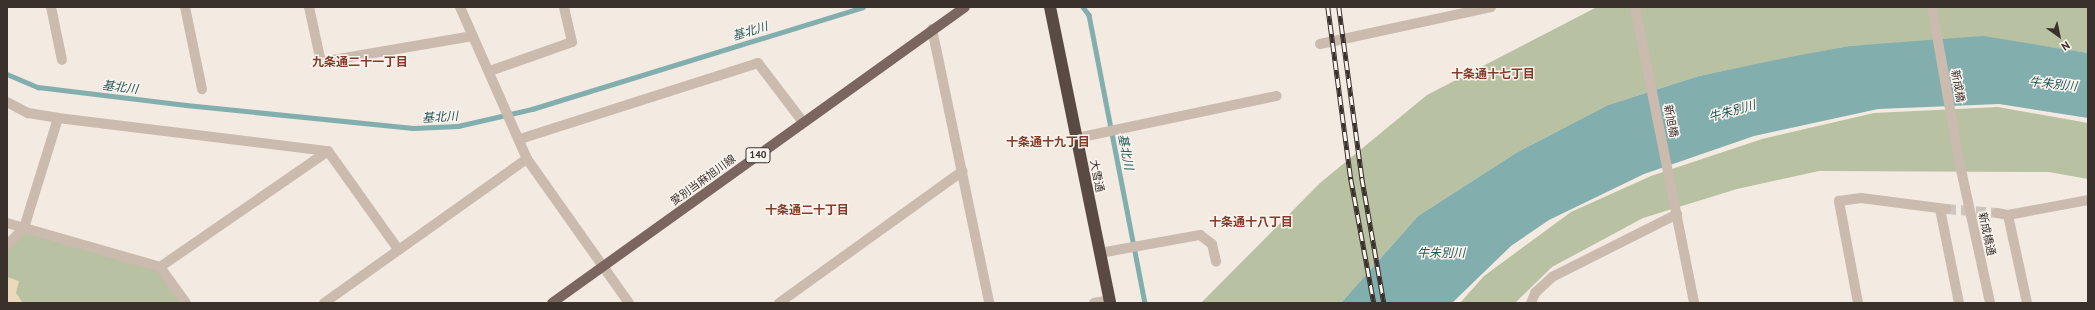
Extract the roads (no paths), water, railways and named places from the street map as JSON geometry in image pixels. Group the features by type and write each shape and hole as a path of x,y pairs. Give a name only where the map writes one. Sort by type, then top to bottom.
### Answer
{"highway":[{"name":"大雪通","path":"1050,7 1110,302"}],"main road":[{"name":"愛別当麻旭川線","path":"552,303 932,29 965,7"}],"street":[{"path":"51,7 62,60"},
{"path":"185,7 202,88"},
{"path":"309,7 321,62 473,36"},
{"path":"460,7 515,126 527,159 629,303"},
{"path":"490,71 572,42 564,7"},
{"path":"1320,44 1491,7"},
{"name":"新旭橋","path":"1635,7 1694,303"},
{"name":"新成橋","path":"1932,7 1961,168"},
{"path":"932,29 963,172 989,303"},
{"path":"520,139 758,63 803,122"},
{"path":"1076,138 1103,134 1277,96"},
{"path":"7,102 28,113 58,118 328,150 398,249"},
{"path":"7,245 24,228 58,118"},
{"path":"160,267 328,150"},
{"path":"324,303 398,249 527,159"},
{"name":"新成橋通","path":"1961,168 1990,303"},
{"path":"779,303 963,172"},
{"path":"1858,303 1839,202 1861,198 1943,209 1959,303"},
{"path":"1997,213 2008,215 2088,200"},
{"path":"1531,303 1535,293 1552,277 1677,214"},
{"path":"2008,215 2027,303"},
{"path":"7,223 160,267 186,303"},
{"path":"1100,253 1200,235 1212,244 1216,262"},
{"path":"1094,303 1110,302"}],"water":[{"name":"牛朱別川","path":"1983,36 2088,53 2088,118 1999,104 1878,109 1754,136 1644,174 1549,220 1511,246 1452,303 1341,303 1418,216 1516,153 1608,105 1699,76 1849,46"}],"waterway":[{"name":"基北川","path":"7,74 38,87 186,105 413,128 458,126 532,109 863,7"},
{"name":"基北川","path":"1083,7 1089,15 1145,303"}],"tunnel":[{"path":"1946,209 1997,213"}],"railway":[{"path":"1328,7 1351,179 1374,303"},
{"path":"1339,7 1362,178 1384,303"}],"district":[{"name":"九条通二十一丁目","path":"360,62"},
{"name":"十条通十七丁目","path":"1493,74"},
{"name":"十条通十九丁目","path":"1048,142"},
{"name":"十条通二十丁目","path":"807,210"},
{"name":"十条通十八丁目","path":"1251,222"}]}
